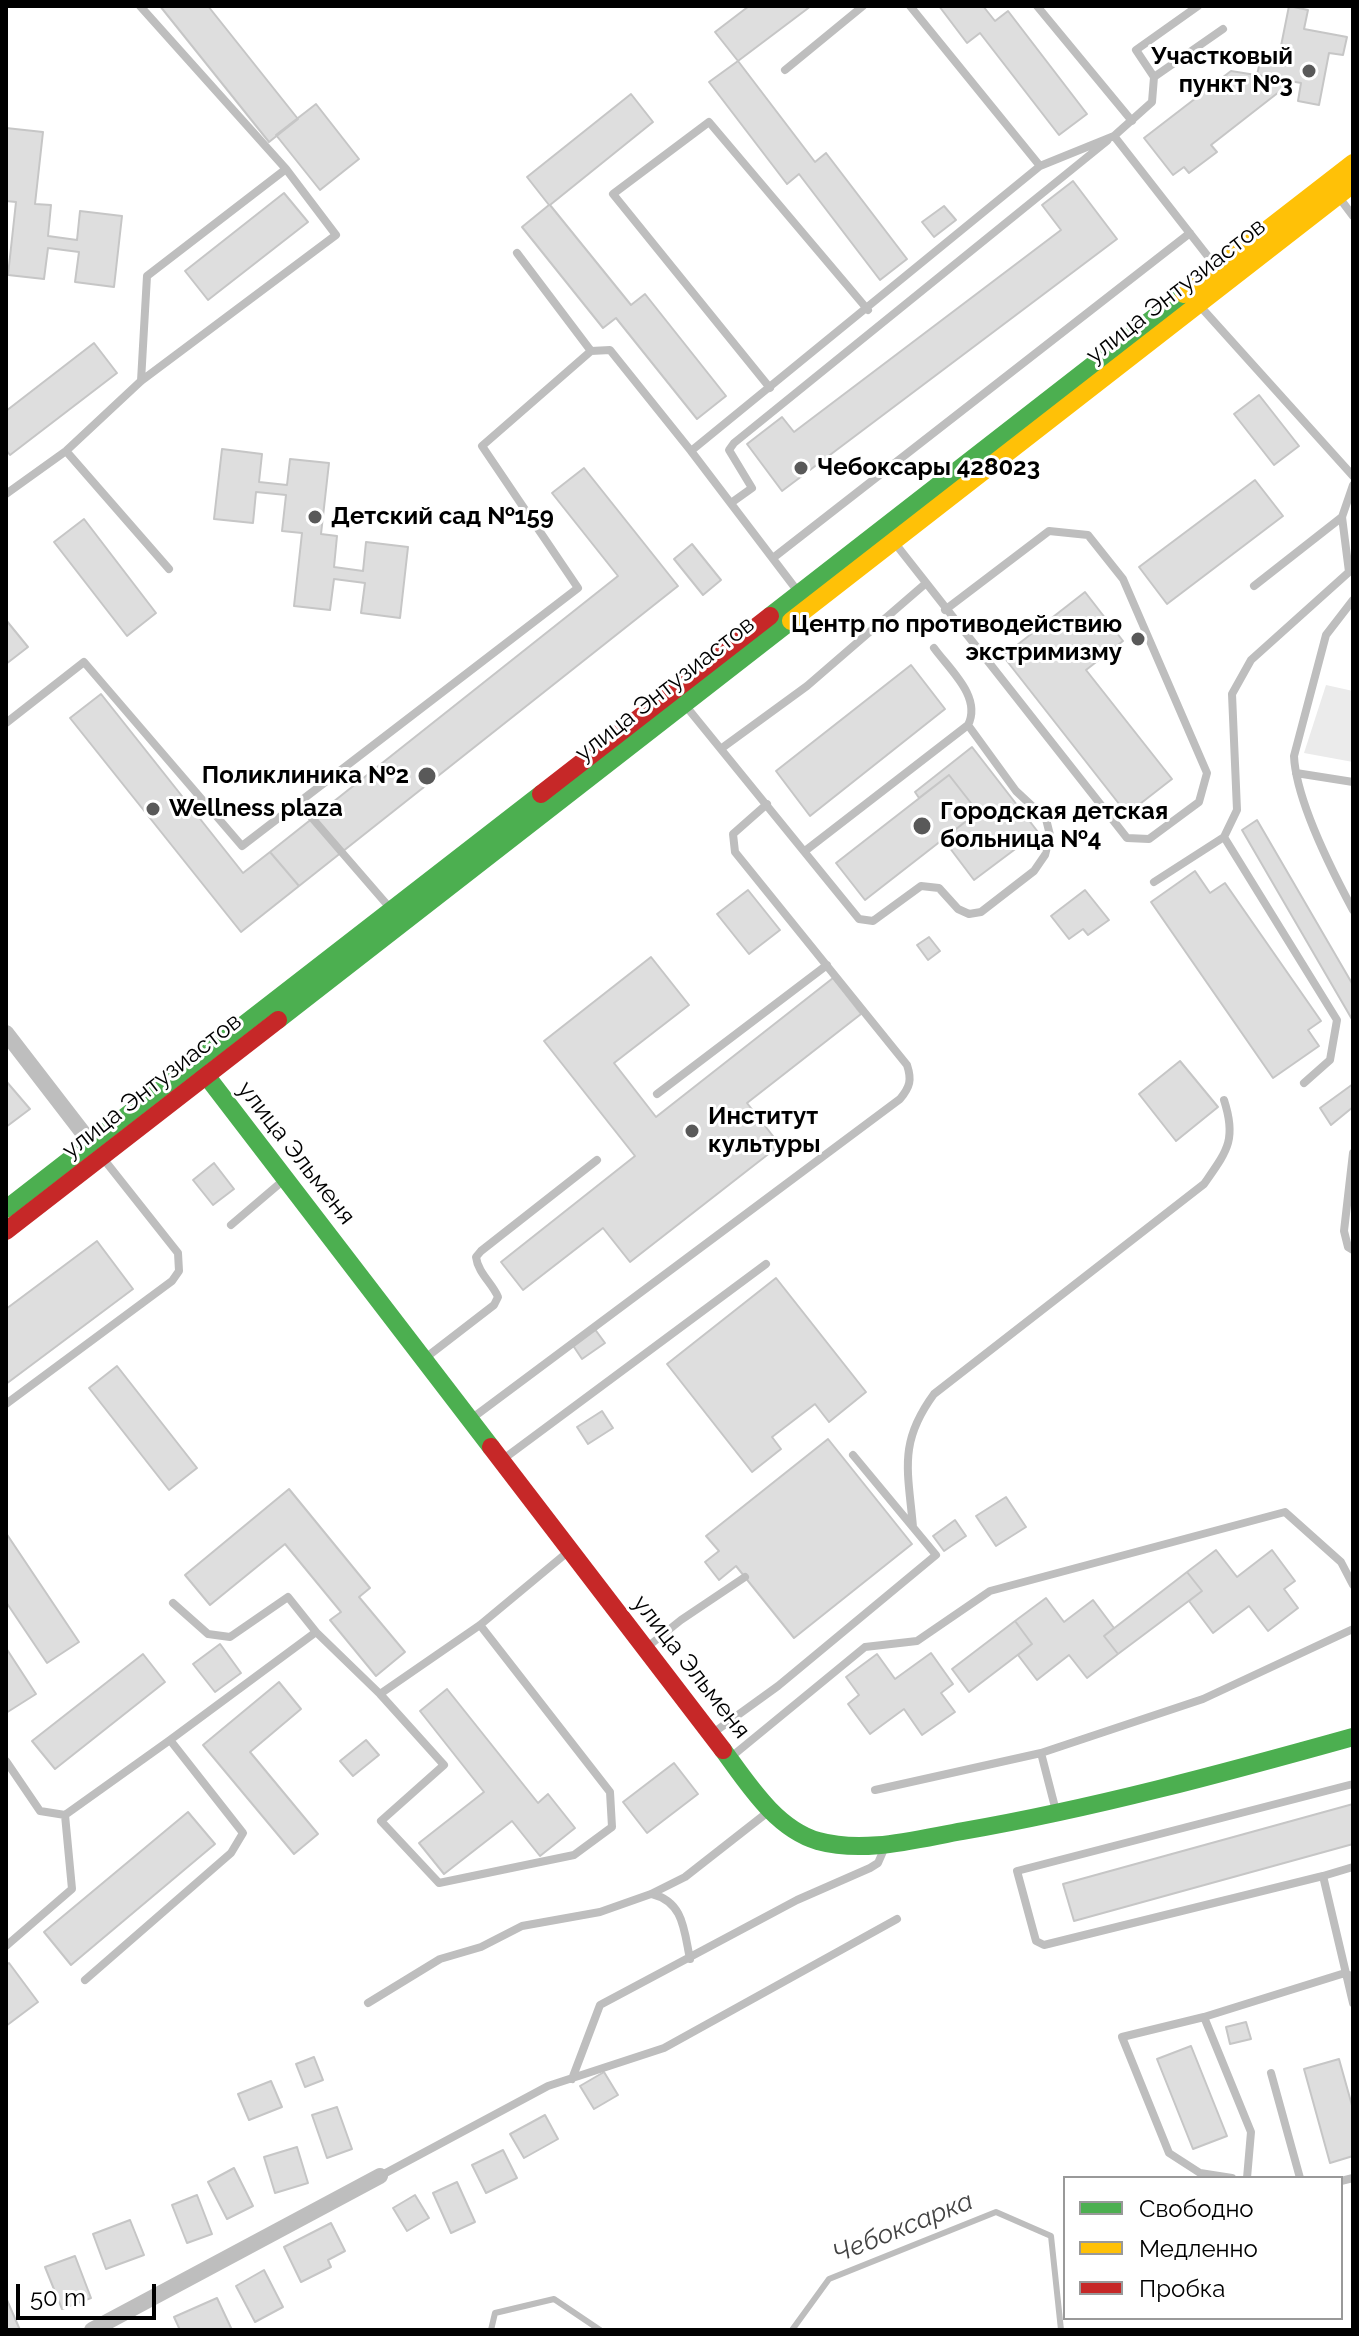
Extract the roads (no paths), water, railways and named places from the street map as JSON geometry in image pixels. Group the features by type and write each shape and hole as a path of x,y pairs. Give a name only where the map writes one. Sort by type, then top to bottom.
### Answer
{"main road":[{"name":"улица Энтузиастов","path":"6,1231 96,1149 1194,298 1353,163"},
{"name":"улица Энтузиастов","path":"1223,275 1346,190"},
{"name":"улица Энтузиастов","path":"6,1209 205,1074 397,915"},
{"name":"улица Эльменя","path":"205,1074 711,1734 771,1809 792,1828 815,1840 886,1842 1057,1816 1353,1737"}],"street":[{"path":"6,1033 96,1149"},
{"path":"92,2330 380,2176"}],"lane":[{"path":"6,494 66,451 141,381 336,235 286,169 140,6"},
{"path":"785,70 863,6"},
{"path":"910,6 1040,166"},
{"path":"1037,6 1132,121"},
{"path":"731,503 752,488 732,459 729,450 734,443 1132,121 1152,102 1154,77 1136,50 1198,6"},
{"path":"1154,77 1223,29"},
{"path":"770,388 613,194 709,122 868,310"},
{"path":"691,451 868,310 1040,166 1114,136"},
{"path":"1114,136 1223,275"},
{"path":"141,381 147,276 286,169"},
{"path":"1346,190 1353,216"},
{"path":"773,558 1190,233"},
{"path":"517,253 591,351"},
{"path":"1194,298 1353,476"},
{"path":"6,723 84,662 242,846 578,588 482,446 591,351 610,350 804,600"},
{"path":"66,451 169,569"},
{"path":"1154,882 1224,837 1237,810 1232,694 1251,660 1349,572 1342,517 1353,485"},
{"path":"1254,586 1342,517"},
{"path":"888,534 945,610 1020,700 1127,838 1149,839 1199,802 1207,773 1123,579 1088,535 1049,531 945,610"},
{"path":"722,748 807,686 925,584"},
{"path":"1353,600 1326,635 1296,744 1296,773 1329,862 1353,910"},
{"path":"805,851 968,725 973,716 968,693 934,648"},
{"path":"679,697 859,919 866,922 873,921 921,886 939,888 958,909 969,914 981,912 1034,871 1045,855 1050,835 1046,819 1016,791 968,725"},
{"path":"1296,773 1353,782"},
{"path":"300,804 397,915"},
{"path":"470,1419 900,1099 909,1088 911,1078 907,1065 735,852 733,834 767,804"},
{"path":"1224,837 1337,1020 1330,1060 1304,1083"},
{"path":"657,1094 827,965"},
{"path":"913,1527 906,1449 926,1404 934,1394 1204,1184 1227,1151 1232,1125 1224,1100"},
{"path":"6,1404 172,1281 179,1271 178,1253 96,1149"},
{"path":"1353,1153 1344,1231 1348,1247 1353,1250"},
{"path":"424,1359 494,1305 498,1297 477,1265 476,1257 481,1251 597,1160"},
{"path":"231,1225 285,1178"},
{"path":"501,1460 766,1264"},
{"path":"711,1734 778,1686 936,1555 853,1455"},
{"path":"730,1757 865,1647 917,1641 990,1591 1285,1512 1341,1562 1353,1585"},
{"path":"380,1694 480,1625 569,1550"},
{"path":"646,1649 681,1620 745,1577"},
{"path":"173,1603 208,1634 230,1637 288,1597 316,1632 380,1694 444,1765 381,1821 439,1883 574,1855 612,1827 610,1792 480,1625"},
{"path":"875,1790 1041,1753 1203,1699 1353,1629"},
{"path":"6,1761 40,1811 65,1815 316,1632"},
{"path":"85,1980 231,1853 243,1833 170,1740"},
{"path":"1041,1753 1057,1816"},
{"path":"1353,1784 1017,1871 1036,1941 1044,1945 1353,1867"},
{"path":"368,2003 440,1959 481,1947 522,1926 600,1912 651,1894 685,1877 771,1809"},
{"path":"6,1946 72,1889 65,1815"},
{"path":"572,2079 600,2005 797,1900 870,1868 878,1863 886,1842"},
{"path":"1323,1876 1349,1975 1353,2003"},
{"path":"651,1894 667,1898 675,1905 682,1918 690,1959"},
{"path":"380,2176 548,2086 664,2048 897,1919"},
{"path":"1219,2176 1200,2173 1169,2153 1122,2037 1349,1975"},
{"path":"1204,2017 1251,2132 1247,2176"},
{"path":"1271,2073 1299,2176"}],"waterway":[{"name":"Чебоксарка","path":"792,2330 829,2279 996,2212 1051,2236 1061,2330"},
{"name":"Чебоксарка","path":"491,2330 495,2313 554,2299 600,2330"}],"place":[{"name":"Участковый пункт №3","path":"1309,71"},
{"name":"Чебоксары 428023","path":"801,468"},
{"name":"Детский сад №159","path":"315,517"},
{"name":"Центр по противодействию экстримизму","path":"1138,639"},
{"name":"Поликлиника №2","path":"427,776"},
{"name":"Wellness plaza","path":"153,809"},
{"name":"Городская детская больница №4","path":"922,826"},
{"name":"Институт культуры","path":"692,1131"}]}
